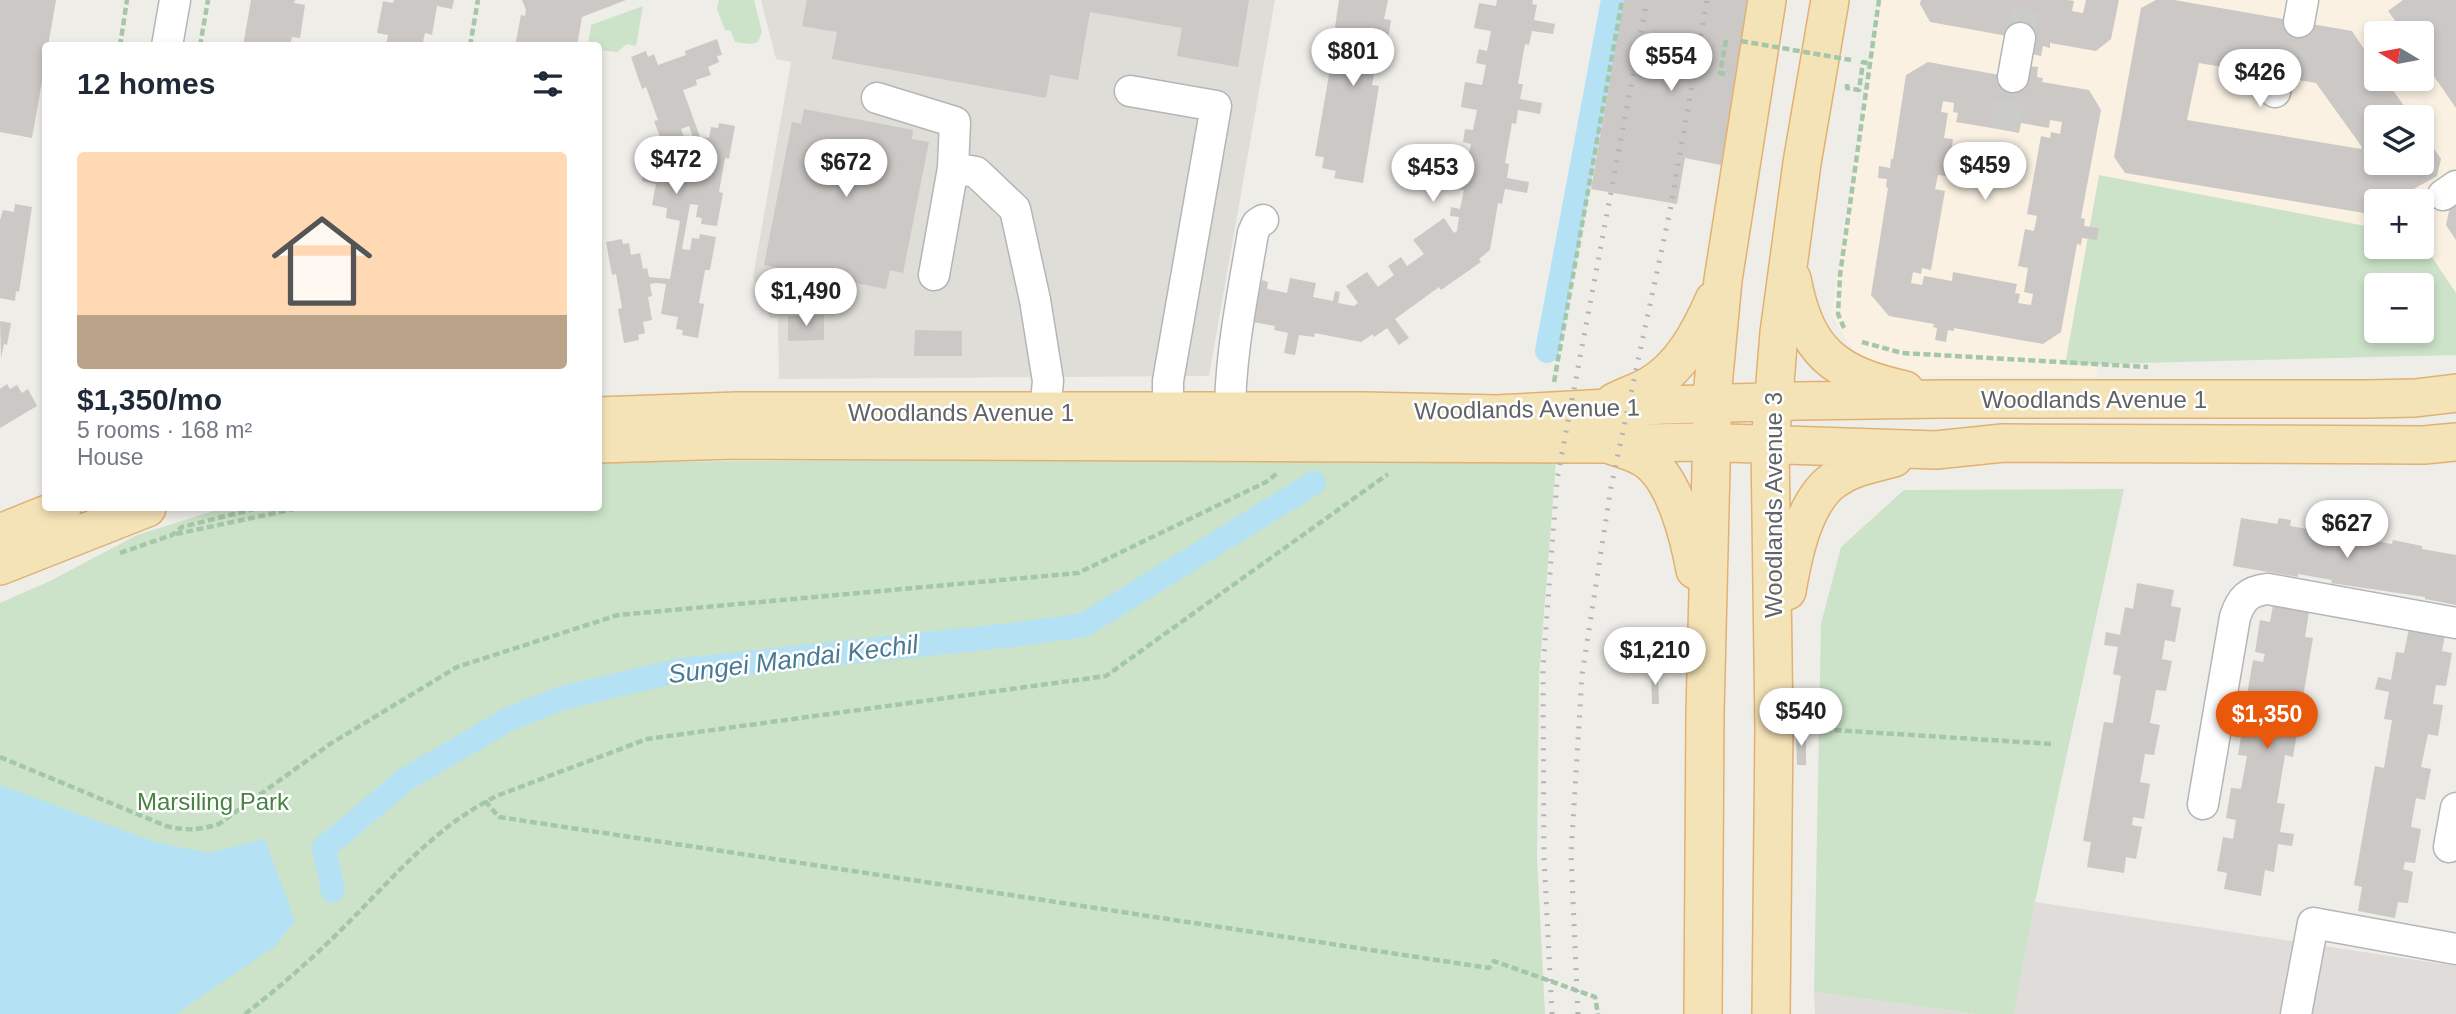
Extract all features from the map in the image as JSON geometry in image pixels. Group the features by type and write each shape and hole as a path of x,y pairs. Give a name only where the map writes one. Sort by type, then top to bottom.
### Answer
{"main road":[{"path":"1703,1001 1703,847 1712,405 1723,280 1767,0"},
{"name":"Woodlands Avenue 3","path":"1772,1007 1772,402 1802,163 1830,0"},
{"path":"1790,264 1805,325 1813,342 1823,353 1845,369 1861,376 1943,399"},
{"path":"1706,654 1694,564 1678,510 1665,479 1649,462 1601,427 1675,365 1695,338 1723,280"},
{"name":"Woodlands Avenue 1","path":"1601,427 1664,405 1943,399 2367,399 2415,398 2456,393"},
{"name":"Woodlands Avenue 1","path":"602,416 737,411 1168,412 1230,427"},
{"name":"Woodlands Avenue 1","path":"602,443 1230,427 1365,411 1497,414 1710,443 1936,450 2003,443 2424,445 2456,442"},
{"path":"1774,688 1792,562 1798,540 1817,499 1836,478 1852,470 1895,457 1936,450"},
{"path":"0,533 55,511"},
{"path":"0,566 139,511"}],"street":[{"path":"168,42 175,0"},
{"path":"2013,78 2020,38"},
{"path":"1130,91 1216,106 1168,381 1168,412"},
{"path":"877,98 955,122 953,167 934,275"},
{"path":"953,167 976,172 1015,209 1035,300 1046,367 1048,381 1045,412"},
{"path":"1230,427 1230,382 1236,329 1253,233 1257,223 1263,220"},
{"path":"2203,804 2235,617 2241,601 2248,594 2268,589 2456,623"},
{"path":"2449,847 2456,808"},
{"path":"2296,1014 2313,923 2456,949"}],"path":[{"path":"121,42 127,0"},
{"path":"201,42 208,0"},
{"path":"471,42 478,0"},
{"path":"1553,386 1622,0"},
{"path":"1879,0 1840,275 1838,314 1844,328 1863,343 1902,353 2152,367"},
{"path":"1741,41 1851,60 1850,69"},
{"path":"1859,90 1863,62 1871,64"},
{"path":"1848,79 1847,88 1867,92"},
{"path":"0,757 166,826 184,830 202,829 219,824 330,744 457,667 618,615 1078,573 1266,482 1287,467"},
{"path":"244,1014 294,976 422,847 449,825 485,802 647,739 1106,676 1397,468"},
{"path":"182,527 246,511"},
{"path":"172,535 285,511"},
{"path":"1774,728 2052,744"},
{"path":"485,802 499,817 1489,968 1494,961 1595,997 1598,1014"}],"shaded area":[{"path":"761,0 1275,0 1209,376 779,379 778,318 770,318 753,277 791,62 776,59"},
{"path":"1881,0 2456,0 2456,309 2434,277 2434,273 2431,273 2421,259 2434,259 2434,189 2364,189 2364,246 2127,204 2097,377 1898,376 1856,354 1831,315"},
{"path":"2035,902 2456,966 2456,1014 2014,1014"},
{"path":"1814,992 1976,1014 1815,1014"}],"green space":[{"path":"719,0 754,0 762,32 758,42 735,42 731,31 725,30 717,9"},
{"path":"643,6 636,46 627,44 617,52 602,50 602,42 588,42 591,25"},
{"path":"2099,175 2364,226 2364,259 2433,259 2456,293 2456,355 2065,365"},
{"name":"Marsiling Park","path":"1304,458 1556,461 1539,677 1537,857 1545,1014 0,1014 0,603 50,581 137,535 213,511 602,511 602,462"},
{"path":"2124,489 2035,902 2014,1014 1976,1014 1814,992 1821,624 1841,547 1904,490"}],"water":[{"path":"0,785 155,842 209,853 265,839 295,921 275,946 176,1014 0,1014"}],"building":[{"path":"0,0 56,0 49,42 42,42 42,82 32,138 0,132"},
{"path":"251,0 295,0 294,3 305,5 300,38 292,37 291,42 244,42"},
{"path":"394,0 454,0 452,9 437,6 432,35 425,33 423,42 387,42 388,35 377,33 383,1 393,3"},
{"path":"522,0 626,0 582,17 578,42 516,42 521,15 525,16"},
{"path":"807,0 1249,0 1238,67 1177,56 1182,28 1090,12 1078,80 1050,75 1046,98 832,59 837,32 802,26"},
{"path":"1339,0 1388,0 1384,19 1391,20 1384,65 1376,63 1372,85 1379,86 1363,183 1334,178 1336,171 1322,168 1324,157 1315,156 1337,28"},
{"path":"1497,0 1533,0 1532,4 1537,5 1534,20 1555,24 1553,34 1532,31 1529,45 1525,44 1518,84 1523,84 1520,99 1542,103 1540,114 1518,110 1516,124 1512,123 1505,163 1509,164 1507,178 1529,182 1527,193 1505,189 1502,204 1498,203 1490,250 1479,259 1481,262 1441,290 1439,287 1395,319 1409,338 1399,345 1387,328 1361,342 1315,333 1314,337 1299,335 1295,355 1284,353 1288,333 1274,330 1275,326 1253,322 1262,280 1268,282 1267,289 1287,293 1290,278 1316,283 1313,297 1333,301 1335,291 1340,292 1338,303 1354,306 1358,303 1346,286 1367,272 1378,287 1394,275 1388,266 1401,257 1407,266 1424,254 1413,240 1444,218 1454,233 1457,231 1459,217 1450,216 1451,207 1460,209 1464,190 1447,187 1451,161 1467,163 1471,144 1463,142 1465,129 1473,130 1477,110 1461,107 1465,82 1482,85 1486,65 1476,63 1479,49 1487,51 1491,31 1474,28 1479,3 1496,6"},
{"path":"1624,0 1755,0 1726,166 1685,158 1677,204 1591,189"},
{"path":"1921,0 2067,0 2074,1 2072,11 2083,13 2086,0 2119,0 2111,39 2096,51 2050,43 2050,48 2043,46 2041,56 2031,54 2024,39 1930,22 1920,4"},
{"path":"2156,0 2174,0 2352,31 2364,49 2364,91 2394,91 2403,105 2364,105 2364,175 2434,175 2434,149 2441,159 2437,176 2414,189 2364,189 2364,213 2125,173 2114,157 2141,8","holes":["2199,63 2316,83 2361,149 2187,120"]},
{"path":"2403,0 2456,0 2456,108 2434,76 2434,21 2395,21 2388,11"},
{"path":"717,39 722,55 717,56 719,62 708,67 711,75 696,80 697,85 683,90 700,137 709,138 711,127 718,128 719,123 735,126 729,159 725,158 719,192 723,193 717,226 701,224 702,218 696,217 698,205 690,204 682,249 690,250 692,238 699,239 700,234 716,237 710,270 705,270 699,303 704,304 698,338 682,335 683,330 676,329 678,317 661,314 666,284 656,283 650,284 652,296 648,297 652,320 643,322 645,333 638,335 639,340 624,343 616,274 612,275 606,242 622,239 623,244 629,243 631,255 640,253 643,269 647,268 649,277 670,279 680,221 666,218 667,208 652,205 656,184 642,181 644,171 687,179 694,140 689,126 681,129 685,140 679,142 681,147 666,153 654,121 658,120 646,87 642,89 631,57 646,51 648,57 654,54 658,65 686,55 685,51"},
{"path":"1928,62 2016,78 2028,66 2038,67 2037,77 2043,78 2042,82 2089,90 2101,110 2081,218 2085,219 2084,226 2099,228 2097,240 2082,238 2081,245 2077,244 2061,332 2043,344 1954,328 1954,331 1948,330 1946,342 1935,340 1937,328 1933,327 1934,324 1889,316 1871,295 1888,188 1887,179 1878,178 1879,166 1890,168 1893,159 1906,75","holes":["1943,101 1954,103 1953,112 1958,113 1956,122 2019,133 2021,123 2049,128 2050,120 2062,122 2060,134 2051,132 2050,138 2041,136 2027,214 2037,216 2034,231 2025,229 2018,266 2028,268 2024,292 2033,294 2031,305 2018,303 2020,294 2015,293 2017,284 1953,272 1952,281 1924,276 1922,285 1911,283 1913,272 1921,274 1922,268 1931,270 1945,191 1935,189 1938,175 1947,176 1953,139 1944,138 1948,113 1941,112"]},
{"path":"804,109 913,130 912,139 929,142 903,273 890,270 886,289 764,265 792,122 801,124"},
{"path":"2456,199 2456,240 2446,225 2451,202"},
{"path":"15,204 32,207 19,292 16,291 15,301 0,298 0,220 3,210 14,212"},
{"path":"824,315 824,340 788,341 788,316"},
{"path":"0,321 11,323 7,345 4,344 1,358"},
{"path":"915,330 962,331 962,356 914,356"},
{"path":"7,384 10,389 17,385 22,393 28,389 37,406 0,428 0,389"},
{"path":"2241,518 2277,524 2279,518 2291,520 2290,526 2392,544 2393,540 2456,555 2456,605 2425,597 2331,583 2332,580 2298,574 2298,577 2233,566"},
{"path":"2137,583 2174,590 2171,606 2181,608 2175,642 2165,640 2162,659 2172,661 2166,691 2156,690 2150,723 2160,725 2154,755 2145,754 2140,782 2150,784 2144,819 2133,817 2132,825 2142,827 2136,859 2126,857 2124,873 2087,867 2091,842 2083,841 2104,722 2113,723 2121,676 2113,674 2118,647 2104,645 2106,632 2120,635 2125,607 2133,609"},
{"path":"2273,606 2309,612 2305,637 2313,638 2293,757 2285,755 2277,803 2285,804 2280,832 2294,834 2292,846 2278,844 2274,872 2265,870 2261,896 2224,889 2227,873 2217,871 2223,837 2233,839 2236,820 2226,818 2231,788 2241,789 2247,756 2238,755 2243,724 2252,725 2257,697 2247,695 2253,660 2263,662 2265,654 2255,652 2260,620 2270,622"},
{"path":"2409,628 2445,635 2442,651 2452,653 2446,686 2436,685 2433,704 2443,705 2438,736 2428,734 2421,767 2431,769 2425,800 2416,798 2411,827 2421,829 2415,863 2405,862 2403,869 2413,872 2408,903 2398,902 2395,918 2358,911 2362,887 2354,885 2375,766 2384,768 2392,720 2384,719 2389,692 2375,689 2378,677 2391,680 2396,652 2404,653"},
{"path":"1658,670 1659,704 1652,704 1651,671"},
{"path":"1796,732 1806,732 1806,765 1797,765"}],"waterway":[{"path":"1547,351 1613,0"},
{"name":"Sungei Mandai Kechil","path":"333,891 324,848 406,779 511,718 562,698 681,670 1084,625 1314,483"}],"tunnel":[{"path":"2020,38 2027,0"},
{"path":"2290,78 2299,22"},
{"path":"2004,130 2013,77"}],"railway":[{"path":"1552,1014 1544,858 1543,668 1557,480 1647,0"},
{"path":"1578,1014 1571,855 1582,675 1611,487 1670,211 1707,0"}]}
